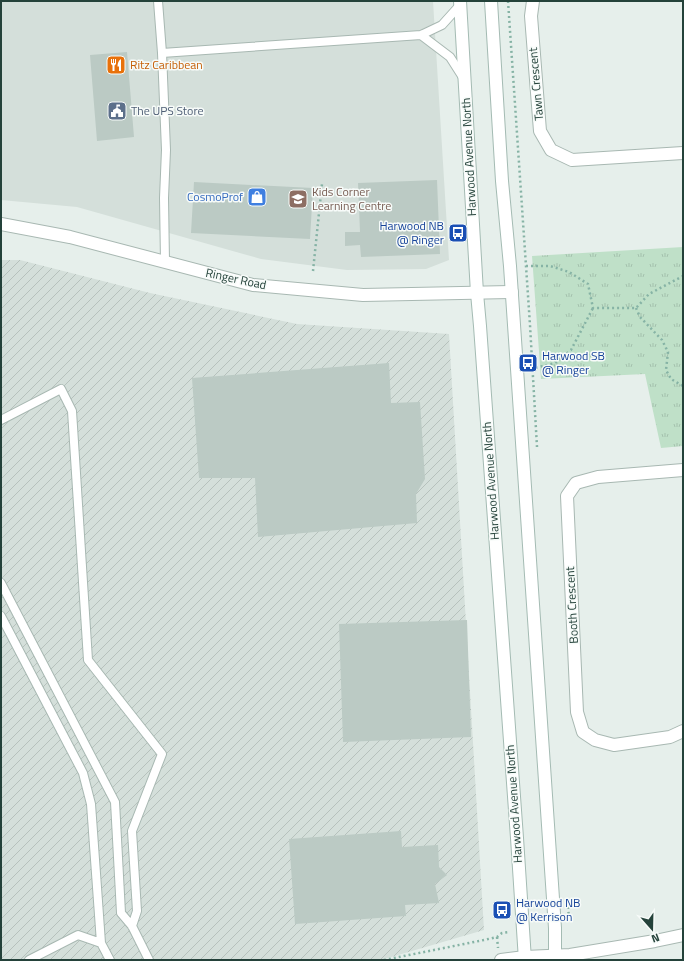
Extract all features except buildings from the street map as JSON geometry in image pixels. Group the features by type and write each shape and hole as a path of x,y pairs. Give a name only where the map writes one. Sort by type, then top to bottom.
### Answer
{"main road":[{"path":"491,1 502,181 512,292 554,912 555,958"},
{"name":"Tawn Crescent","path":"534,1 531,16 540,131 551,150 572,160 683,153"},
{"name":"Harwood Avenue North","path":"460,3 477,293 525,958"},
{"name":"Ringer Road","path":"1,224 70,237 253,285 363,296 512,292"},
{"name":"Booth Crescent","path":"683,470 598,477 576,483 567,496 577,712 583,732 595,740 614,744 670,737 683,731"},
{"path":"501,960 555,958 683,935"}],"lane":[{"path":"158,1 162,53 166,150 164,198 165,262"},
{"path":"162,53 422,35 442,25 460,3"},
{"path":"422,35 450,57 464,80"},
{"path":"1,420 61,389 72,411 88,660 162,754 132,831 137,911 132,926"},
{"path":"1,584 115,802 121,913 132,926 149,960"},
{"path":"1,616 83,772 92,804 101,943 110,960"},
{"path":"29,960 78,935 101,943"}],"path":[{"path":"508,1 538,454"},
{"path":"313,271 322,184"},
{"path":"517,372 555,364 571,350 593,308 588,284 569,272 550,266 526,266"},
{"path":"593,308 636,308 649,294 683,276"},
{"path":"636,308 640,317 662,340 668,352 666,370 671,379 683,386"},
{"path":"568,906 569,921"},
{"path":"384,960 484,940 497,937 502,933 522,930"}],"shaded area":[{"path":"1,1 433,1 449,260 426,269 347,270 261,259 77,207 1,200"},
{"path":"1,260 20,260 150,293 297,324 449,334 484,930 381,960 1,960"}],"green space":[{"path":"683,247 683,446 661,448 645,374 541,379 532,256"}],"place":[{"name":"Ritz Caribbean","path":"116,65"},
{"name":"The UPS Store","path":"117,111"},
{"name":"CosmoProf","path":"257,197"},
{"name":"Kids Corner Learning Centre","path":"298,199"},
{"name":"Harwood NB @ Ringer","path":"458,233"},
{"name":"Harwood SB @ Ringer","path":"528,363"},
{"name":"Harwood NB @ Kerrison","path":"502,910"}]}
